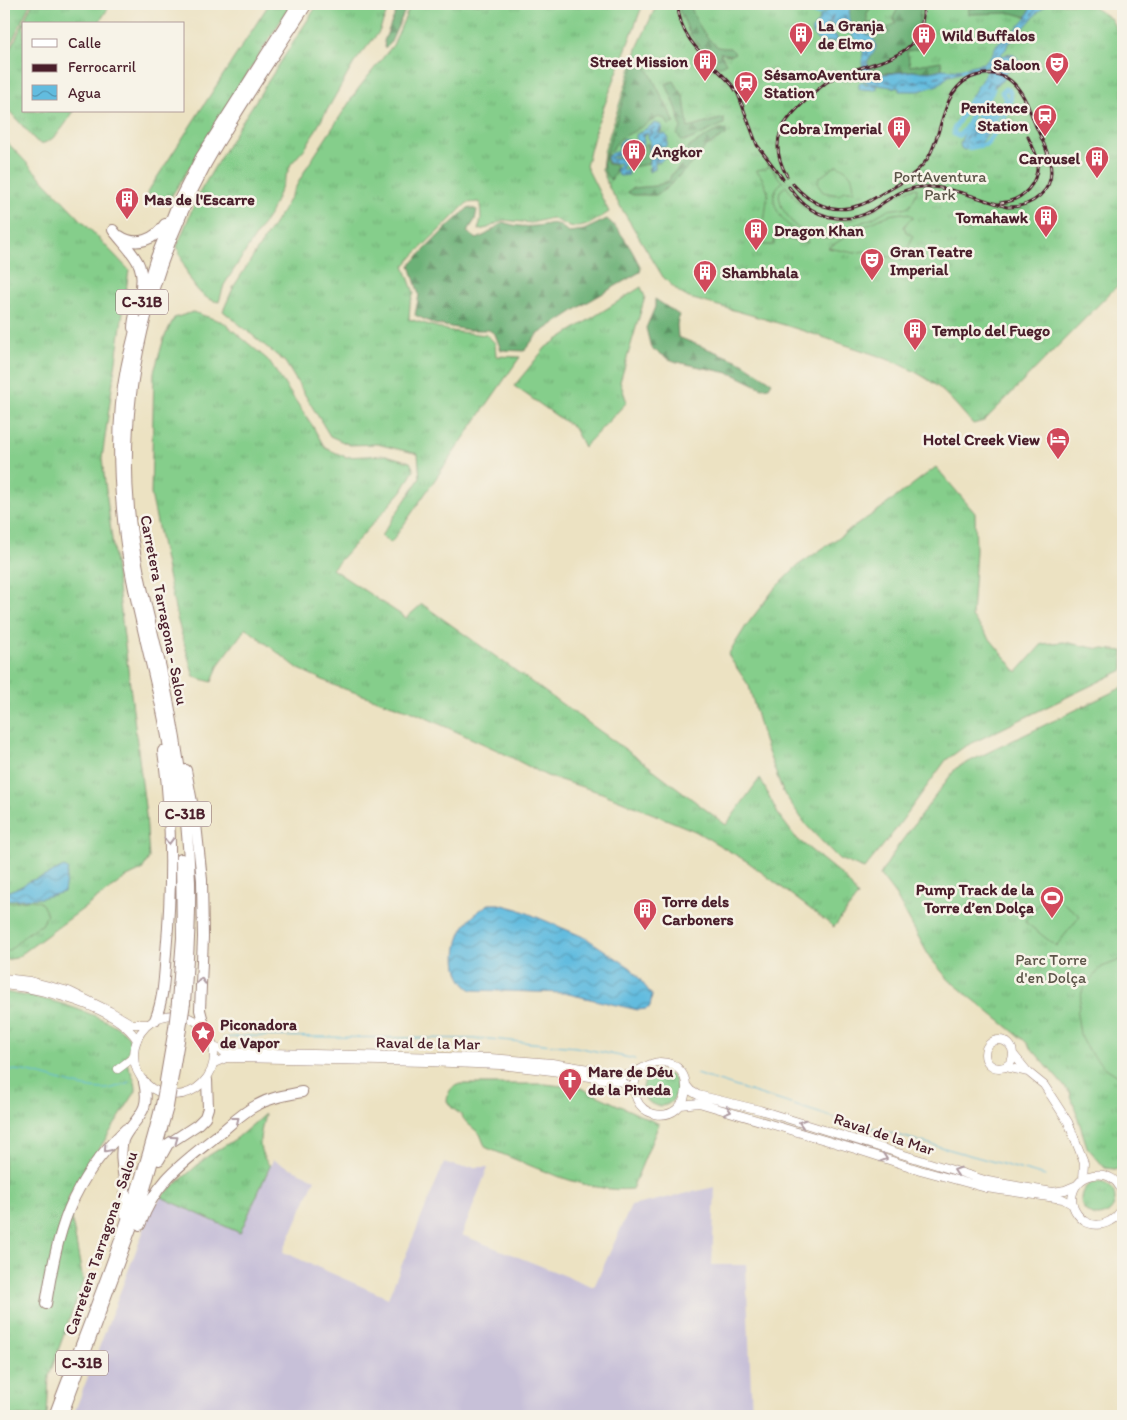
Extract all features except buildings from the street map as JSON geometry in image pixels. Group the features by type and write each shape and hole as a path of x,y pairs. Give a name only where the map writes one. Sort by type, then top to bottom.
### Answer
{"highway":[{"name":"Carretera Tarragona - Salou","path":"62,1416 164,1106 178,1028 190,929 190,882 180,767 168,701 130,570 122,510 119,468 126,371 146,287 178,202 201,157 298,4"},
{"name":"Carretera Tarragona - Salou","path":"148,632 129,509 127,468 129,412 134,372 147,309 168,244 207,162 307,4"},
{"path":"134,339 133,324 142,282 142,271 134,255 113,230 129,241 138,242 153,237 160,231 178,202"},
{"path":"148,632 164,762 169,838 169,920 162,1001 152,1022"},
{"path":"148,632 172,700 196,824 202,880 203,937 200,1010 205,1029"},
{"path":"123,1264 161,1154 174,1139 197,1125 207,1112 206,1080"},
{"path":"98,1311 125,1208 126,1186 122,1161 123,1142 127,1132 141,1115 146,1104 147,1096 144,1082"},
{"path":"98,1311 113,1289 148,1202 173,1171 252,1108 272,1099 302,1092"},
{"path":"46,1304 58,1239 65,1216 74,1197 102,1155 141,1115"},
{"name":"Carretera Tarragona - Salou","path":"54,1416 98,1311"}],"street":[{"path":"4,978 30,981 69,992 110,1011 132,1024 152,1022 170,1015 193,1019 211,1037 214,1047 214,1063 206,1080 191,1092 176,1095 157,1092 144,1082 138,1072 134,1057 137,1040 152,1022"},
{"path":"4,985 46,992 86,1005 128,1029 137,1040"},
{"path":"1028,1072 1006,1067 996,1068 988,1063 985,1057 986,1047 993,1041 1002,1040 1011,1045 1014,1055 1028,1072 1044,1085 1056,1102 1068,1122 1084,1162 1097,1174"},
{"name":"Raval de la Mar","path":"214,1047 225,1052 490,1058 552,1063 625,1075 632,1075 656,1063 668,1063 678,1069 685,1079 686,1085 698,1095 760,1110 988,1181 1053,1192 1065,1190 1097,1174 1107,1176 1115,1181 1121,1189 1122,1206 1120,1215 1107,1223 1091,1224 1081,1218 1073,1205 1063,1199 986,1188 967,1183 699,1103 681,1105 667,1114 652,1114 642,1108 634,1092 622,1082 500,1065 232,1058 214,1063"},
{"path":"1006,1067 1014,1055"},
{"path":"134,1057 118,1069 138,1072"},
{"path":"634,1092 635,1081 640,1071"},
{"path":"681,1105 686,1095 686,1085"},
{"path":"1073,1205 1072,1196 1080,1182 1084,1162"}],"shaded area":[{"path":"273,1160 315,1179 283,1252 388,1298 444,1163 461,1167 488,1167 462,1235 594,1287 631,1206 715,1187 712,1265 746,1265 752,1416 73,1416 151,1211 161,1197 240,1233"}],"green space":[{"path":"4,4 30,4 4,58"},
{"path":"32,4 111,4 99,22 23,22"},
{"path":"269,4 291,4 166,205 147,193"},
{"path":"318,4 390,4 379,32 354,63 306,147 291,164 271,212 224,285 219,302 210,299 202,295 191,280 177,246 198,195 238,128"},
{"path":"399,4 408,4 390,44 385,49 384,41"},
{"path":"411,4 643,4 597,125 586,166 609,212 581,227 569,226 552,218 531,223 503,220 488,228 478,230 481,219 480,202 467,203 404,266 414,293 410,304 409,319 450,331 487,335 495,343 496,356 520,357 391,543 381,536 420,478 418,454 377,444 350,445 330,436 285,362 223,311 234,286 283,210 307,167 358,89 393,45"},
{"name":"PortAventura Park","path":"657,4 1089,4 1111,19 1123,42 1123,281 984,421 973,424 938,387 905,367 826,338 689,298 680,293 663,277 608,186 602,169 604,152 638,46"},
{"path":"679,4 691,4 697,21 710,40 718,47 730,48 735,53 731,55 720,53 726,63 718,66 690,35 680,13"},
{"path":"851,4 874,4 867,13 867,23 883,24 886,29 896,23 893,18 900,4 921,4 918,30 923,35 922,40 926,41 925,44 916,50 907,51 910,66 941,61 942,69 930,72 912,71 872,74 867,62 874,51 870,36 854,28 849,16"},
{"path":"1011,4 1032,4 1032,6 1027,17 1012,13 968,14 969,8 1002,8"},
{"path":"22,25 22,112 73,112 64,126 47,142 41,144 36,141 4,105 4,63"},
{"path":"637,56 647,67 675,123 669,125 665,119 659,117 620,139 608,153 606,160 608,164 616,165 615,174 611,180 606,175 603,163"},
{"path":"674,81 684,98 688,128 724,118 724,124 689,140 682,141 677,134 681,129 677,110 666,84"},
{"path":"723,129 726,131 726,135 705,147 699,156 667,188 656,195 633,195 627,192 633,188 655,186 669,181 671,175 687,159 686,149 712,133"},
{"path":"4,139 129,270 102,458 146,815 149,858 142,870 125,878 16,958 4,960"},
{"path":"647,143 651,155 648,164 627,168 626,157 634,158"},
{"path":"837,165 850,174 854,191 844,191 839,195 823,192 818,185 819,178"},
{"path":"770,166 782,182 776,190 775,206 786,222 808,243 776,235 773,245 764,245 762,239 768,192 761,176 756,170 765,169"},
{"path":"786,186 801,205 810,212 826,219 835,220 861,217 898,194 917,188 909,207 887,210 853,226 838,237 830,239 807,234 794,225 782,208 779,196 780,191"},
{"path":"469,207 477,210 475,220 467,232 477,239 503,222 526,226 552,223 568,232 584,230 607,219 627,242 641,268 640,272 586,303 537,335 524,351 501,350 495,334 489,330 468,330 434,324 415,315 419,295 410,265"},
{"path":"902,213 911,215 913,218 904,227 906,232 913,236 903,260 864,251 855,253 828,248 860,228 889,215"},
{"path":"641,287 645,297 620,382 627,402 584,447 574,428 514,386 546,347"},
{"path":"655,299 679,315 677,325 678,337 741,362 772,382 769,387 762,388 733,374 677,362 651,348 646,328 655,307"},
{"path":"193,312 223,322 268,360 312,425 325,448 346,457 386,455 410,462 414,470 402,491 332,569 406,618 422,604 646,764 726,825 760,778 778,814 796,838 844,877 858,896 834,927 748,862 695,831 602,793 547,776 497,750 413,712 336,686 299,669 246,628 219,664 212,682 194,677 177,618 151,494 154,372 164,338 174,318"},
{"path":"936,467 975,513 976,550 972,617 1017,672 1042,644 1064,642 1123,651 1123,670 964,747 946,760 890,837 864,869 839,859 807,826 783,792 764,741 749,686 728,655 746,626 775,588 797,566 883,507"},
{"name":"Parc Torre d'en Dolça","path":"1123,687 1123,1170 1105,1168 1087,1147 1070,1093 1025,1041 949,980 930,958 896,896 880,875 898,846 956,768"},
{"name":"Pump Track de la Torre d’en Dolça","path":"1048,891 1080,916 1056,946 1025,922"},
{"path":"28,900 38,901 42,904 47,914 42,925 32,930 4,954 4,903"},
{"path":"1123,959 1123,1079 1104,1067 1088,1050 1080,1034 1077,1014 1083,988 1102,967"},
{"path":"4,992 63,1004 95,1016 121,1030 130,1040 130,1047 125,1058 136,1087 136,1091 68,1198 83,1281 49,1376 47,1416 4,1416"},
{"path":"660,1072 672,1077 677,1089 672,1101 660,1106 648,1101 643,1089 648,1077"},
{"path":"460,1084 545,1084 581,1088 659,1124 632,1189 596,1187 558,1176 487,1148 480,1134 447,1101 450,1090"},
{"path":"265,1114 260,1147 270,1166 240,1233 161,1197 208,1156 237,1138"},
{"path":"1098,1182 1110,1187 1115,1199 1110,1211 1098,1216 1086,1211 1081,1199 1086,1187"}],"water":[{"path":"829,4 851,4 850,23 854,28 874,39 875,49 867,62 870,72 876,75 912,71 930,72 942,69 954,70 983,63 991,56 997,44 1014,31 1027,17 1032,4 1047,4 1008,43 1006,49 1001,54 1003,56 1009,53 1015,56 1018,61 1004,74 1005,78 992,89 978,109 968,102 990,66 949,76 938,85 919,91 899,91 899,88 870,84 877,86 877,89 859,89 859,84 863,81 865,84 869,84 864,80 862,45 849,32 844,33 843,27 840,27 842,22 839,22 838,27 830,24 833,15 829,24 826,24 827,31 823,32 823,37 834,34 834,36 837,36 837,42 817,40 811,30 819,21 820,16 832,8"},
{"path":"977,118 980,121 991,119 995,122 982,142 964,150 961,148 961,140 968,126 972,126"},
{"path":"655,123 663,128 659,134 665,134 668,137 665,147 655,145 653,147 664,150 664,158 660,162 655,162 655,169 649,172 650,160 653,157 658,157 660,154 649,150 650,140 648,133 643,136 644,143 635,154 626,154 625,145 622,155 611,157 613,159 623,156 625,160 622,169 623,171 628,170 629,175 618,175 616,169 621,163 609,163 608,156 619,151 619,143 623,139 629,140 632,150 637,143 636,135"},
{"path":"64,867 68,869 64,892 41,898 4,900 4,893"},
{"path":"489,904 499,904 518,909 586,938 631,968 652,995 650,1007 638,1010 564,993 472,990 461,979 458,972 456,964 457,946 467,923 477,912"}],"waterway":[{"path":"820,6 823,9 818,13 808,11 807,9 820,6"},
{"path":"1123,23 1123,29"},
{"path":"981,113 993,89"},
{"path":"968,148 987,144 1007,110 1011,96 1009,90 1005,89 1002,92 1006,100 1005,103 991,124"},
{"path":"977,102 964,130 958,136 954,134 954,129 971,100 976,101 977,102 980,105 978,114 981,118 986,116 988,106 992,104 995,106 996,111 988,119"},
{"path":"223,1038 246,1036 490,1039 576,1047 635,1059"},
{"path":"4,1070 30,1072 94,1088 110,1089 129,1082"},
{"path":"696,1074 835,1118"},
{"path":"854,1123 1045,1176"}],"ferry route":[{"path":"844,4 845,19 868,45 865,61 866,71 876,79 890,82 894,88 900,83 917,82 987,64 1032,15 1036,9 1036,4"},
{"path":"986,87 989,81 989,72 1000,69 1003,57 1013,55 1016,60 1015,65 1004,70 993,89"},
{"path":"988,119 982,124 980,131 971,135 971,140 974,143 980,140 990,125"},
{"path":"968,148 964,142 977,120"},
{"path":"628,173 620,173 619,169 624,163 622,159 612,161 610,156 620,153 621,145 625,142 628,145 628,151 633,153 640,144 641,136 657,126 660,128 660,131 651,132 650,136 652,138 663,136 666,141 662,146 655,143 652,145 652,149 660,150 662,155 661,158 653,161 652,167 648,169"}],"railway":[{"path":"678,4 679,17 683,28 697,49 732,85 738,94 757,145 783,179"},
{"path":"787,176 778,151 778,140 786,121 821,86 832,79 883,61 897,55 908,47 917,37 922,23 923,4"},
{"path":"789,187 804,204 820,214 846,218 863,215 901,192 922,187 942,188 1007,207 1016,207 1033,201 1040,196 1046,189 1051,173 1046,148 1026,101 1016,85 1004,77 988,74 966,80 957,88 945,109 928,158 915,173 864,204 841,209 823,206 807,197 793,184"},
{"path":"1000,203 1008,202 1023,195 1036,176 1037,159 1028,137"}],"place":[{"name":"La Granja de Elmo","path":"801,55"},
{"name":"Wild Buffalos","path":"924,56"},
{"name":"Street Mission","path":"705,82"},
{"name":"Saloon","path":"1057,85"},
{"name":"SésamoAventura Station","path":"746,104"},
{"name":"Penitence Station","path":"1045,137"},
{"name":"Cobra Imperial","path":"899,149"},
{"name":"Angkor","path":"634,172"},
{"name":"Carousel","path":"1097,179"},
{"name":"Mas de l'Escarre","path":"127,220"},
{"name":"Tomahawk","path":"1046,238"},
{"name":"Dragon Khan","path":"756,251"},
{"name":"Gran Teatre Imperial","path":"872,281"},
{"name":"Shambhala","path":"705,293"},
{"name":"Templo del Fuego","path":"915,351"},
{"name":"Hotel Creek View","path":"1058,460"},
{"name":"Pump Track de la Torre d’en Dolça","path":"1052,919"},
{"name":"Torre dels Carboners","path":"645,931"},
{"name":"Piconadora de Vapor","path":"203,1054"},
{"name":"Mare de Déu de la Pineda","path":"570,1101"}]}
